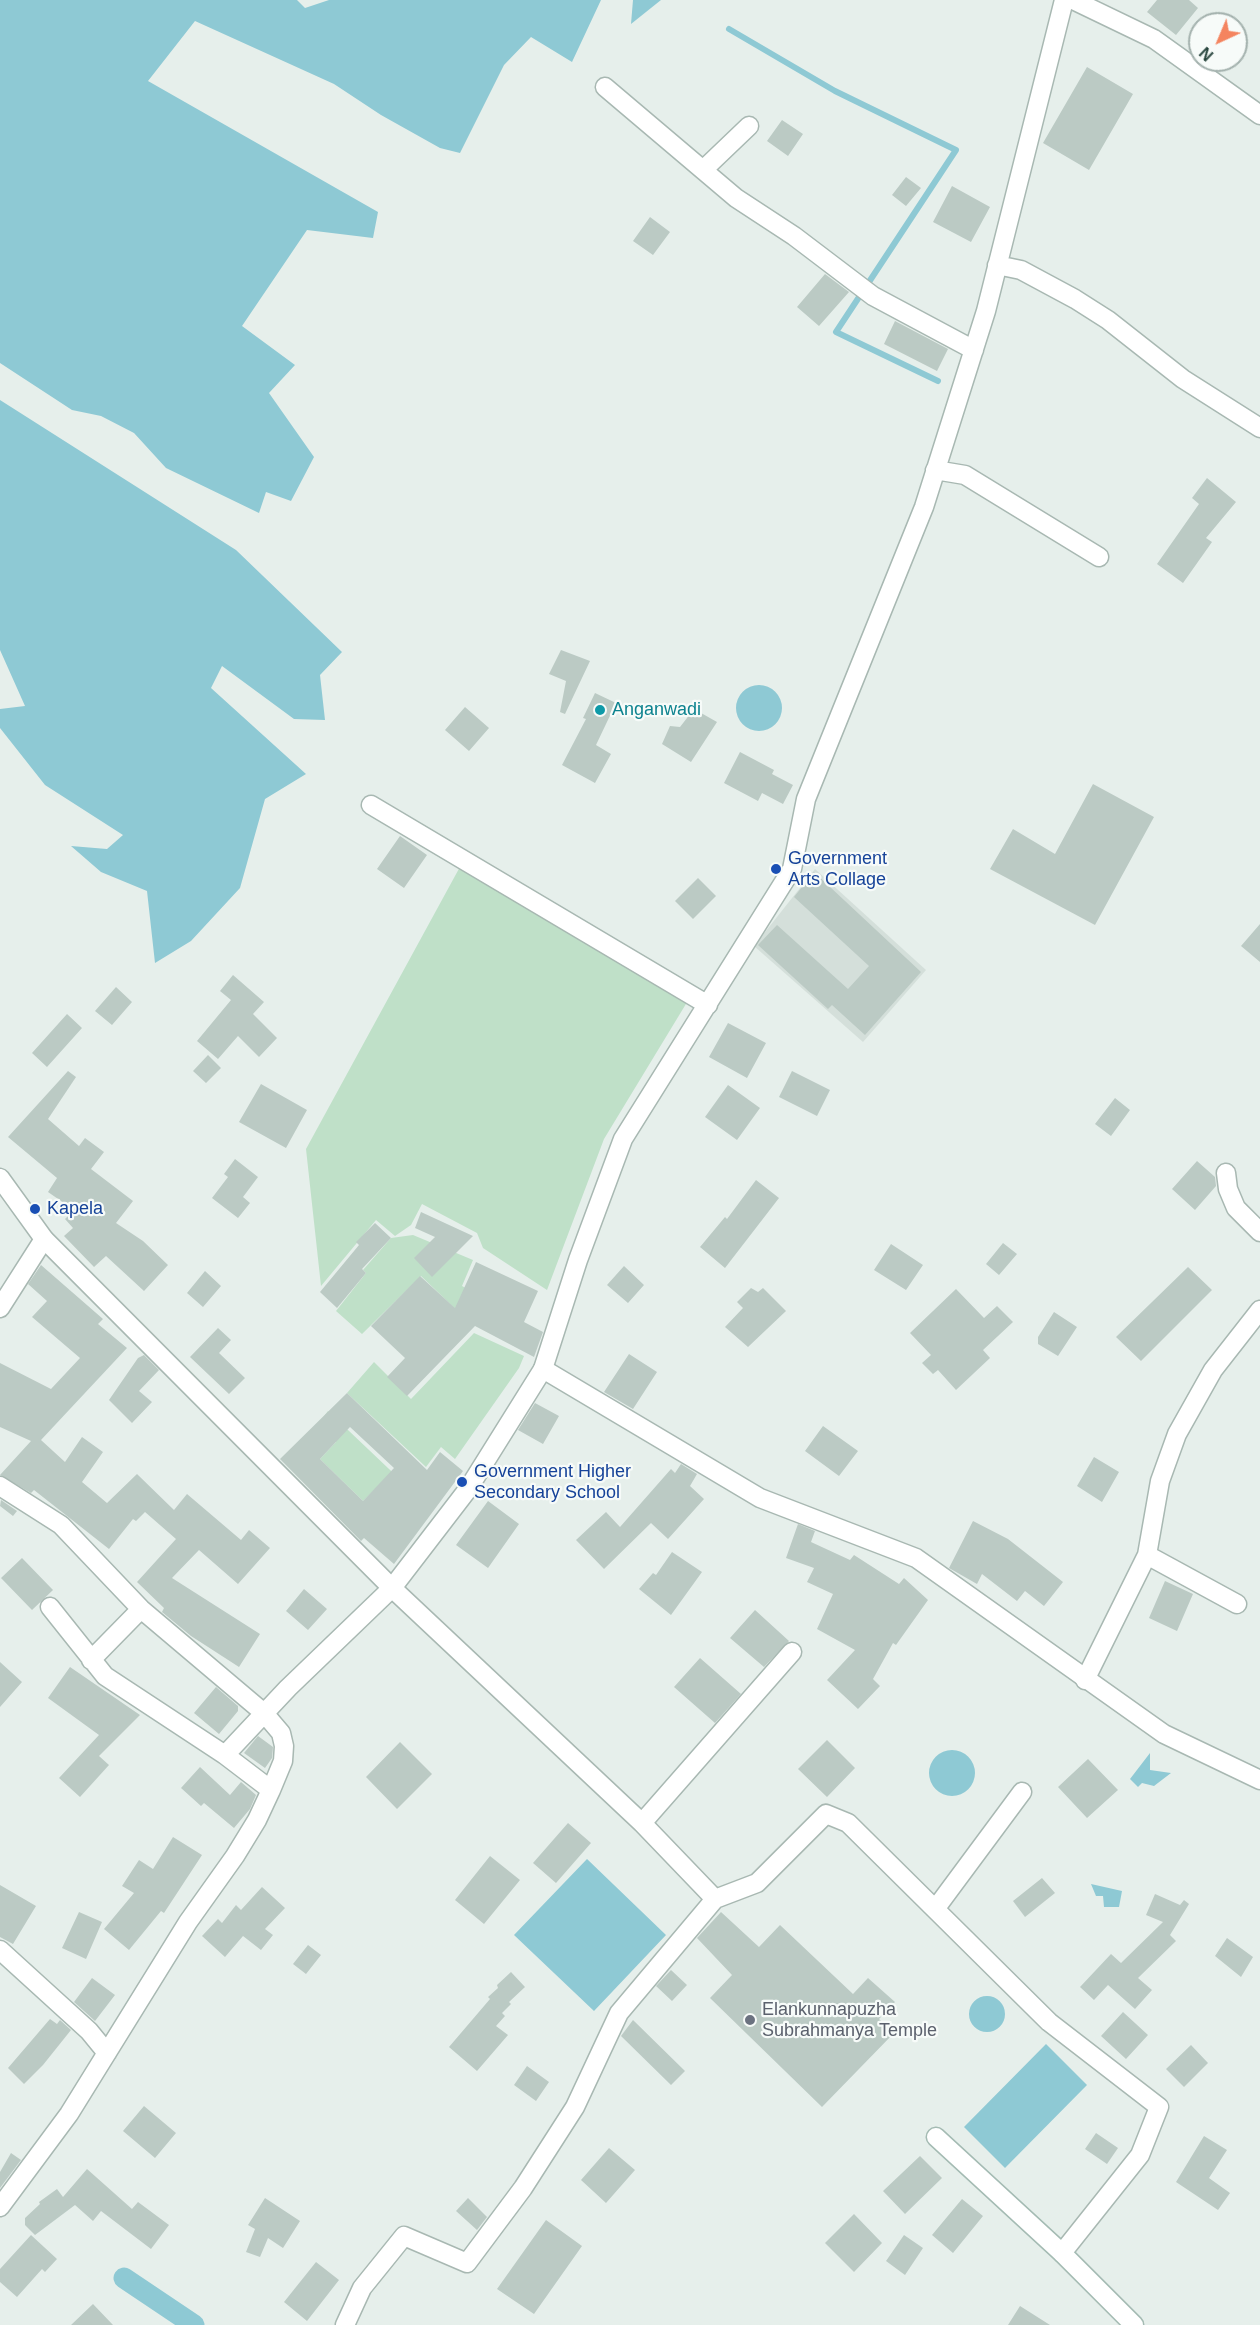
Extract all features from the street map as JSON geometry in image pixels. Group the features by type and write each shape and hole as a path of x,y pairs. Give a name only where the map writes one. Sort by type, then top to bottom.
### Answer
{"street":[{"path":"225,1755 264,1713 392,1588 468,1489 543,1369 578,1260 623,1139 792,868 806,799 920,518 974,350 1064,0"},
{"path":"1073,0 1154,39 1260,115"},
{"path":"605,87 736,198 794,237 878,299 974,350"},
{"path":"703,170 749,126"},
{"path":"997,265 1021,270 1100,315 1183,379 1260,428"},
{"path":"935,470 965,475 1099,557"},
{"path":"371,804 708,1005"},
{"path":"1227,1173 1228,1189 1236,1208 1260,1232"},
{"path":"3,1184 44,1239 392,1588 642,1823 715,1899"},
{"path":"0,1308 44,1239"},
{"path":"1085,1680 1147,1555 1160,1480 1177,1434 1213,1370 1260,1310"},
{"path":"543,1369 760,1498 916,1558 1164,1734 1260,1780"},
{"path":"0,1486 61,1525 141,1609 264,1713 281,1733 284,1746 283,1761 271,1790 235,1856 188,1922 69,2114 0,2206"},
{"path":"1147,1555 1237,1604"},
{"path":"50,1607 105,1676 225,1755 271,1790"},
{"path":"91,1660 141,1609"},
{"path":"642,1823 792,1652"},
{"path":"936,1908 1022,1792"},
{"path":"345,2325 362,2288 404,2236 466,2263 523,2188 575,2107 619,2013 715,1899 757,1883 826,1814 848,1823 1049,2022 1159,2107 1140,2155 1062,2253"},
{"path":"0,1950 89,2031 106,2053"},
{"path":"936,2137 1062,2253 1134,2325"}],"shaded area":[{"path":"815,869 926,970 863,1042 754,946"}],"green space":[{"path":"461,865 692,994 604,1139 547,1290 483,1248 477,1233 422,1204 411,1225 395,1236 376,1220 321,1286 306,1149"},
{"path":"413,1235 473,1260 462,1286 475,1293 466,1319 421,1276 362,1334 336,1311 366,1273 363,1270 391,1238"},
{"path":"474,1333 524,1356 519,1368 455,1459 441,1447 426,1467 347,1393 374,1362 411,1399"},
{"path":"328,1411 409,1488 378,1486 363,1501 320,1459 336,1442 318,1424"}],"water":[{"path":"0,0 297,0 305,8 329,0 601,0 572,62 531,37 504,65 460,153 440,148 381,115 334,84 195,21 148,81 378,212 373,238 307,230 242,326 295,365 269,393 314,457 291,501 266,492 259,513 166,468 134,433 101,416 72,410 0,363"},
{"path":"633,0 661,0 631,24"},
{"path":"0,400 236,550 342,652 320,675 325,720 294,719 222,666 211,688 306,774 265,799 240,888 191,941 155,963 147,891 101,872 71,846 107,849 123,835 45,785 0,728 0,709 25,706 0,650"},
{"path":"759,685 775,692 782,708 775,724 759,731 743,724 736,708 743,692"},
{"path":"957,1750 969,1756 974,1764 974,1782 969,1790 961,1795 947,1796 935,1790 930,1782 929,1768 935,1756 943,1751"},
{"path":"1150,1753 1150,1770 1171,1773 1154,1786 1142,1783 1138,1787 1130,1779"},
{"path":"587,1859 666,1935 594,2011 514,1935"},
{"path":"1091,1884 1122,1891 1119,1907 1104,1907 1103,1896 1096,1896"},
{"path":"987,1996 1000,2001 1005,2014 1000,2027 987,2032 974,2027 969,2014 974,2001"},
{"path":"1046,2044 1087,2085 1005,2168 964,2127"}],"building":[{"path":"1157,0 1189,0 1198,8 1195,12 1188,12 1188,20 1176,35 1147,12"},
{"path":"1087,67 1133,94 1089,170 1043,143"},
{"path":"782,120 803,134 788,156 767,141"},
{"path":"906,177 921,188 906,206 892,195"},
{"path":"952,186 990,207 971,242 933,222"},
{"path":"650,217 670,232 653,255 633,241"},
{"path":"825,274 849,292 819,326 797,307"},
{"path":"895,321 948,349 937,371 884,344"},
{"path":"1207,478 1236,502 1206,538 1212,542 1183,583 1157,564 1199,504 1192,498"},
{"path":"561,650 590,661 565,714 560,712 566,681 549,674"},
{"path":"595,693 616,703 596,745 611,754 595,783 562,765 586,719 583,718"},
{"path":"465,707 489,728 469,751 445,730"},
{"path":"694,709 717,722 691,762 662,744 670,726 680,727"},
{"path":"740,752 774,770 772,774 793,785 783,804 762,793 758,801 724,783"},
{"path":"1093,784 1154,817 1095,925 990,869 1013,829 1055,854"},
{"path":"400,836 427,855 404,888 377,869"},
{"path":"814,872 921,972 865,1035 832,1005 828,1009 758,945 777,925 848,989 869,966 794,897"},
{"path":"698,878 716,896 693,919 675,901"},
{"path":"1260,924 1260,962 1241,946"},
{"path":"233,975 264,1002 253,1014 277,1038 259,1057 238,1036 218,1059 197,1041 231,1000 220,991"},
{"path":"116,987 132,1002 112,1025 95,1011"},
{"path":"67,1014 82,1028 47,1067 32,1053"},
{"path":"728,1023 766,1043 747,1078 709,1057"},
{"path":"208,1055 221,1068 206,1083 193,1071"},
{"path":"68,1071 76,1077 48,1119 79,1146 85,1138 104,1152 91,1169 133,1201 116,1223 143,1241 168,1265 144,1291 106,1256 94,1267 64,1236 73,1228 65,1219 74,1210 48,1192 57,1178 8,1137"},
{"path":"792,1071 830,1090 817,1116 779,1097"},
{"path":"261,1084 307,1110 286,1148 239,1122"},
{"path":"728,1085 760,1108 737,1140 705,1117"},
{"path":"1115,1098 1130,1110 1111,1136 1095,1124"},
{"path":"235,1159 258,1177 243,1197 250,1203 238,1218 212,1198 228,1177 224,1174"},
{"path":"1197,1161 1215,1177 1216,1186 1195,1210 1172,1189"},
{"path":"756,1180 779,1198 725,1268 700,1247 725,1217 727,1219"},
{"path":"421,1212 473,1236 432,1277 414,1258 435,1237 415,1228"},
{"path":"375,1223 391,1238 362,1269 366,1273 337,1308 320,1292 359,1245 356,1242"},
{"path":"1003,1243 1017,1254 999,1275 986,1264"},
{"path":"891,1244 923,1265 906,1290 874,1270"},
{"path":"476,1262 538,1291 524,1322 543,1332 534,1357 475,1326 407,1396 387,1377 405,1358 371,1326 420,1276 455,1308"},
{"path":"41,1265 103,1319 98,1324 127,1348 41,1440 65,1462 82,1437 103,1452 82,1482 107,1503 137,1474 174,1510 187,1494 241,1540 249,1530 270,1548 238,1584 199,1550 172,1578 260,1634 239,1667 191,1636 162,1612 164,1608 137,1582 176,1539 145,1512 136,1521 133,1519 109,1549 34,1490 31,1493 0,1475 31,1441 0,1427 0,1363 51,1389 80,1358 32,1317 47,1301 28,1284"},
{"path":"624,1266 644,1285 628,1303 607,1285"},
{"path":"1188,1267 1212,1290 1141,1361 1116,1337"},
{"path":"205,1271 221,1286 203,1307 187,1293"},
{"path":"751,1288 758,1292 763,1288 786,1311 748,1347 725,1327 743,1308 737,1302"},
{"path":"956,1289 984,1318 997,1306 1013,1322 983,1350 990,1358 956,1390 938,1370 933,1374 922,1363 931,1355 910,1333"},
{"path":"1054,1312 1077,1327 1058,1356 1038,1344 1038,1337"},
{"path":"218,1328 231,1340 219,1353 245,1378 229,1394 190,1357"},
{"path":"629,1354 657,1372 633,1409 604,1392"},
{"path":"144,1355 159,1370 139,1391 152,1402 132,1423 109,1400 138,1358"},
{"path":"347,1393 427,1470 440,1452 463,1471 394,1564 364,1538 361,1541 280,1459","holes":["350,1427 394,1468 363,1501 320,1459"]},
{"path":"535,1403 559,1416 543,1444 518,1430"},
{"path":"823,1426 858,1451 839,1476 805,1451"},
{"path":"1094,1457 1119,1472 1102,1502 1077,1486"},
{"path":"681,1464 697,1474 690,1486 704,1499 668,1539 651,1523 604,1569 576,1540 606,1512 620,1527 671,1469 675,1473"},
{"path":"1,1500 17,1511 13,1516 0,1506"},
{"path":"488,1501 519,1524 488,1568 456,1545"},
{"path":"973,1521 1008,1539 1063,1582 1044,1606 1025,1591 1017,1601 982,1574 977,1584 949,1568"},
{"path":"798,1524 815,1531 811,1542 850,1560 854,1555 899,1584 904,1578 928,1600 896,1645 893,1643 873,1679 880,1686 858,1709 827,1680 855,1650 817,1629 833,1594 807,1582 814,1568 786,1558"},
{"path":"672,1552 702,1572 671,1615 639,1589 653,1573 656,1575"},
{"path":"22,1558 53,1590 32,1610 1,1578"},
{"path":"1165,1581 1193,1594 1177,1631 1149,1618"},
{"path":"304,1589 327,1609 308,1630 286,1611"},
{"path":"755,1610 789,1641 764,1667 730,1638"},
{"path":"700,1658 741,1694 715,1723 674,1687"},
{"path":"0,1662 22,1682 0,1707"},
{"path":"70,1667 140,1715 99,1756 109,1765 80,1797 59,1778 99,1735 48,1698"},
{"path":"216,1687 238,1706 238,1711 219,1734 194,1713"},
{"path":"258,1736 273,1747 272,1758 265,1768 244,1753"},
{"path":"827,1740 855,1768 827,1797 798,1769"},
{"path":"400,1742 432,1774 397,1809 366,1777"},
{"path":"1088,1759 1118,1790 1087,1818 1058,1787"},
{"path":"200,1767 230,1795 241,1782 256,1795 250,1809 234,1828 204,1803 201,1806 181,1788"},
{"path":"568,1823 591,1843 556,1883 533,1863"},
{"path":"173,1837 202,1855 164,1913 161,1911 129,1950 104,1929 134,1893 122,1886 139,1860 153,1869"},
{"path":"490,1856 520,1880 484,1924 455,1900"},
{"path":"1042,1878 1055,1893 1025,1917 1013,1901"},
{"path":"0,1885 36,1906 13,1944 0,1937"},
{"path":"262,1887 285,1908 265,1929 273,1935 261,1950 243,1936 225,1957 202,1936 218,1919 222,1923 236,1905 241,1910"},
{"path":"1155,1894 1180,1905 1184,1900 1189,1904 1170,1935 1176,1941 1138,1978 1152,1990 1135,2009 1108,1985 1094,2000 1080,1987 1111,1954 1121,1963 1163,1922 1146,1915"},
{"path":"79,1912 102,1922 86,1959 62,1948"},
{"path":"721,1912 759,1947 780,1925 853,1994 868,1978 895,2002 879,2019 894,2033 822,2107 710,1998 732,1975 697,1938"},
{"path":"1227,1938 1253,1957 1241,1977 1215,1956"},
{"path":"308,1945 321,1955 306,1974 293,1964"},
{"path":"671,1970 687,1985 672,2001 656,1986"},
{"path":"511,1972 525,1987 509,2002 511,2004 502,2013 505,2016 496,2026 508,2035 477,2071 449,2047 490,1999 488,1997 498,1988 497,1985"},
{"path":"92,1978 115,1995 95,2021 74,2002"},
{"path":"1123,2012 1148,2035 1126,2059 1101,2036"},
{"path":"50,2019 57,2024 60,2020 71,2030 43,2065 24,2084 8,2068"},
{"path":"633,2020 685,2071 671,2085 621,2036"},
{"path":"1191,2045 1208,2063 1184,2087 1166,2069"},
{"path":"527,2066 549,2082 536,2101 514,2085"},
{"path":"144,2106 176,2133 155,2158 123,2131"},
{"path":"1096,2133 1118,2148 1107,2164 1085,2149"},
{"path":"1204,2136 1227,2150 1209,2178 1230,2193 1218,2210 1176,2182"},
{"path":"609,2148 635,2170 606,2203 581,2180"},
{"path":"11,2153 21,2160 0,2188 0,2172"},
{"path":"920,2156 942,2178 905,2214 883,2191"},
{"path":"87,2169 132,2209 138,2202 169,2225 151,2249 101,2211 93,2221 75,2205 35,2235 25,2225 25,2218 40,2204 39,2202 57,2189 63,2197"},
{"path":"265,2198 300,2221 283,2248 268,2238 260,2257 246,2252 255,2229 248,2225"},
{"path":"468,2198 487,2217 477,2230 456,2211"},
{"path":"962,2199 983,2216 953,2253 932,2235"},
{"path":"854,2214 882,2243 854,2272 825,2243"},
{"path":"546,2220 582,2246 534,2314 497,2289"},
{"path":"31,2235 57,2259 45,2272 42,2269 17,2297 0,2282 0,2269"},
{"path":"904,2235 923,2248 905,2275 886,2261"},
{"path":"316,2262 339,2280 307,2321 284,2302"},
{"path":"93,2304 113,2325 71,2325"},
{"path":"1020,2306 1050,2325 1008,2325"}],"waterway":[{"path":"729,29 835,91 956,150 836,332 938,381"},
{"path":"124,2278 194,2325"}],"place":[{"name":"Anganwadi","path":"600,710"},
{"name":"Government Arts Collage","path":"776,869"},
{"name":"Kapela","path":"35,1209"},
{"name":"Government Higher Secondary School","path":"462,1482"},
{"name":"Elankunnapuzha Subrahmanya Temple","path":"750,2020"}]}
